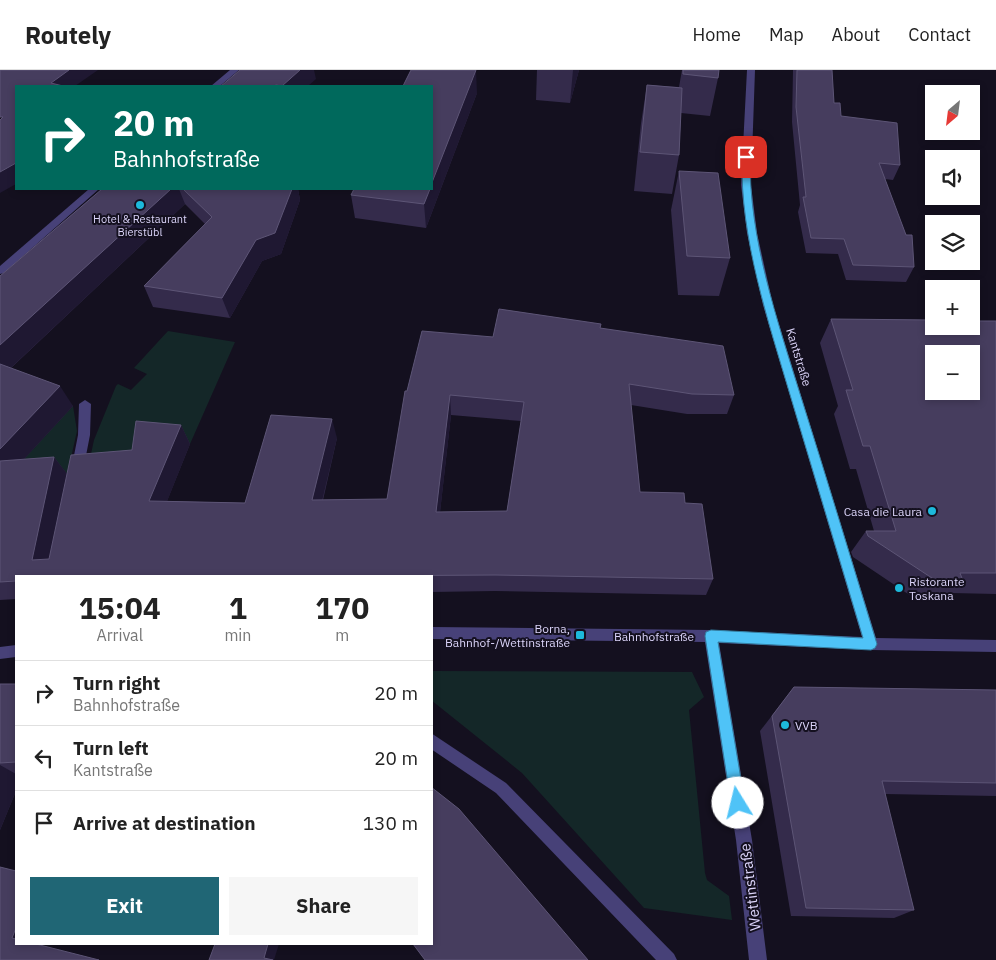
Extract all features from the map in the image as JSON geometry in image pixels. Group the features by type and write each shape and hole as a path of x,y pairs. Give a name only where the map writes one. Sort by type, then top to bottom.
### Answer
{"street":[{"path":"216,85 235,70"},
{"name":"Kantstraße","path":"751,70 746,185 752,233 768,304 871,644"},
{"path":"0,271 93,190"},
{"path":"75,482 84,435 85,404"},
{"name":"Bahnhofstraße","path":"433,633 711,636 871,644 996,646"},
{"name":"Wettinstraße","path":"711,636 744,840 758,960"},
{"path":"0,652 15,652"},
{"path":"433,741 501,788 668,960"}],"green space":[{"path":"168,331 235,342 190,444 147,441 80,505 94,440 116,386 118,384 131,390 147,374 134,368"},
{"path":"73,406 77,431 60,507 0,451 51,429"},
{"path":"433,671 692,672 704,697 689,710 705,873 707,880 729,896 732,920 644,908 522,773 433,702"}],"building":[{"path":"0,70 69,70 51,83 59,85 15,85 15,164 0,172 0,120 3,117 0,117"},
{"path":"240,70 300,70 283,85 222,85"},
{"path":"411,70 476,70 433,180 433,85 404,85"},
{"path":"683,70 719,70 718,78 683,74"},
{"path":"797,70 832,70 834,103 840,103 841,116 897,123 900,165 879,163 906,235 912,235 914,267 853,265 844,239 811,238 803,197 806,197 796,107"},
{"path":"647,85 682,88 679,155 640,152"},
{"path":"679,171 718,173 730,258 687,256"},
{"path":"101,190 170,190 0,345 0,276"},
{"path":"184,190 292,190 275,233 256,240 222,298 144,286 212,217"},
{"path":"354,190 430,190 424,204 351,195"},
{"path":"499,309 601,324 600,328 723,346 734,395 692,394 629,384 640,492 684,493 685,503 702,504 713,579 495,575 15,575 15,581 0,582 0,461 54,457 32,560 49,559 71,455 132,450 136,421 181,425 149,501 245,503 271,415 332,419 312,500 387,499 405,391 407,391 422,331 493,337","holes":["450,395 524,402 507,511 436,512"]},
{"name":"Casa die Laura","path":"831,319 925,320 925,335 980,335 980,321 996,321 996,573 960,573 963,581 935,580 868,536 866,531 896,531 870,446 863,446 846,390 853,390"},
{"path":"0,364 60,386 0,449"},
{"path":"0,684 15,684 15,762 0,763"},
{"path":"794,687 996,690 996,783 882,781 914,910 806,908 772,716"},
{"path":"433,789 459,809 588,960 425,960 414,945 433,945"},
{"path":"0,867 15,871 15,930 12,938 15,939 15,945 40,945 99,960 0,960"},
{"path":"215,945 268,945 264,958 273,960 209,960"}],"place":[{"name":"Hotel & Restaurant Bierstübl","path":"140,205"},
{"name":"Casa die Laura","path":"932,511"},
{"name":"Ristorante Toskana","path":"899,588"},
{"name":"Borna, Bahnhof-/Wettinstraße","path":"580,635"},
{"name":"VVB","path":"785,725"}],"route":[{"path":"738,803 711,636 871,644 768,304 752,233 746,185 746,157"}]}
